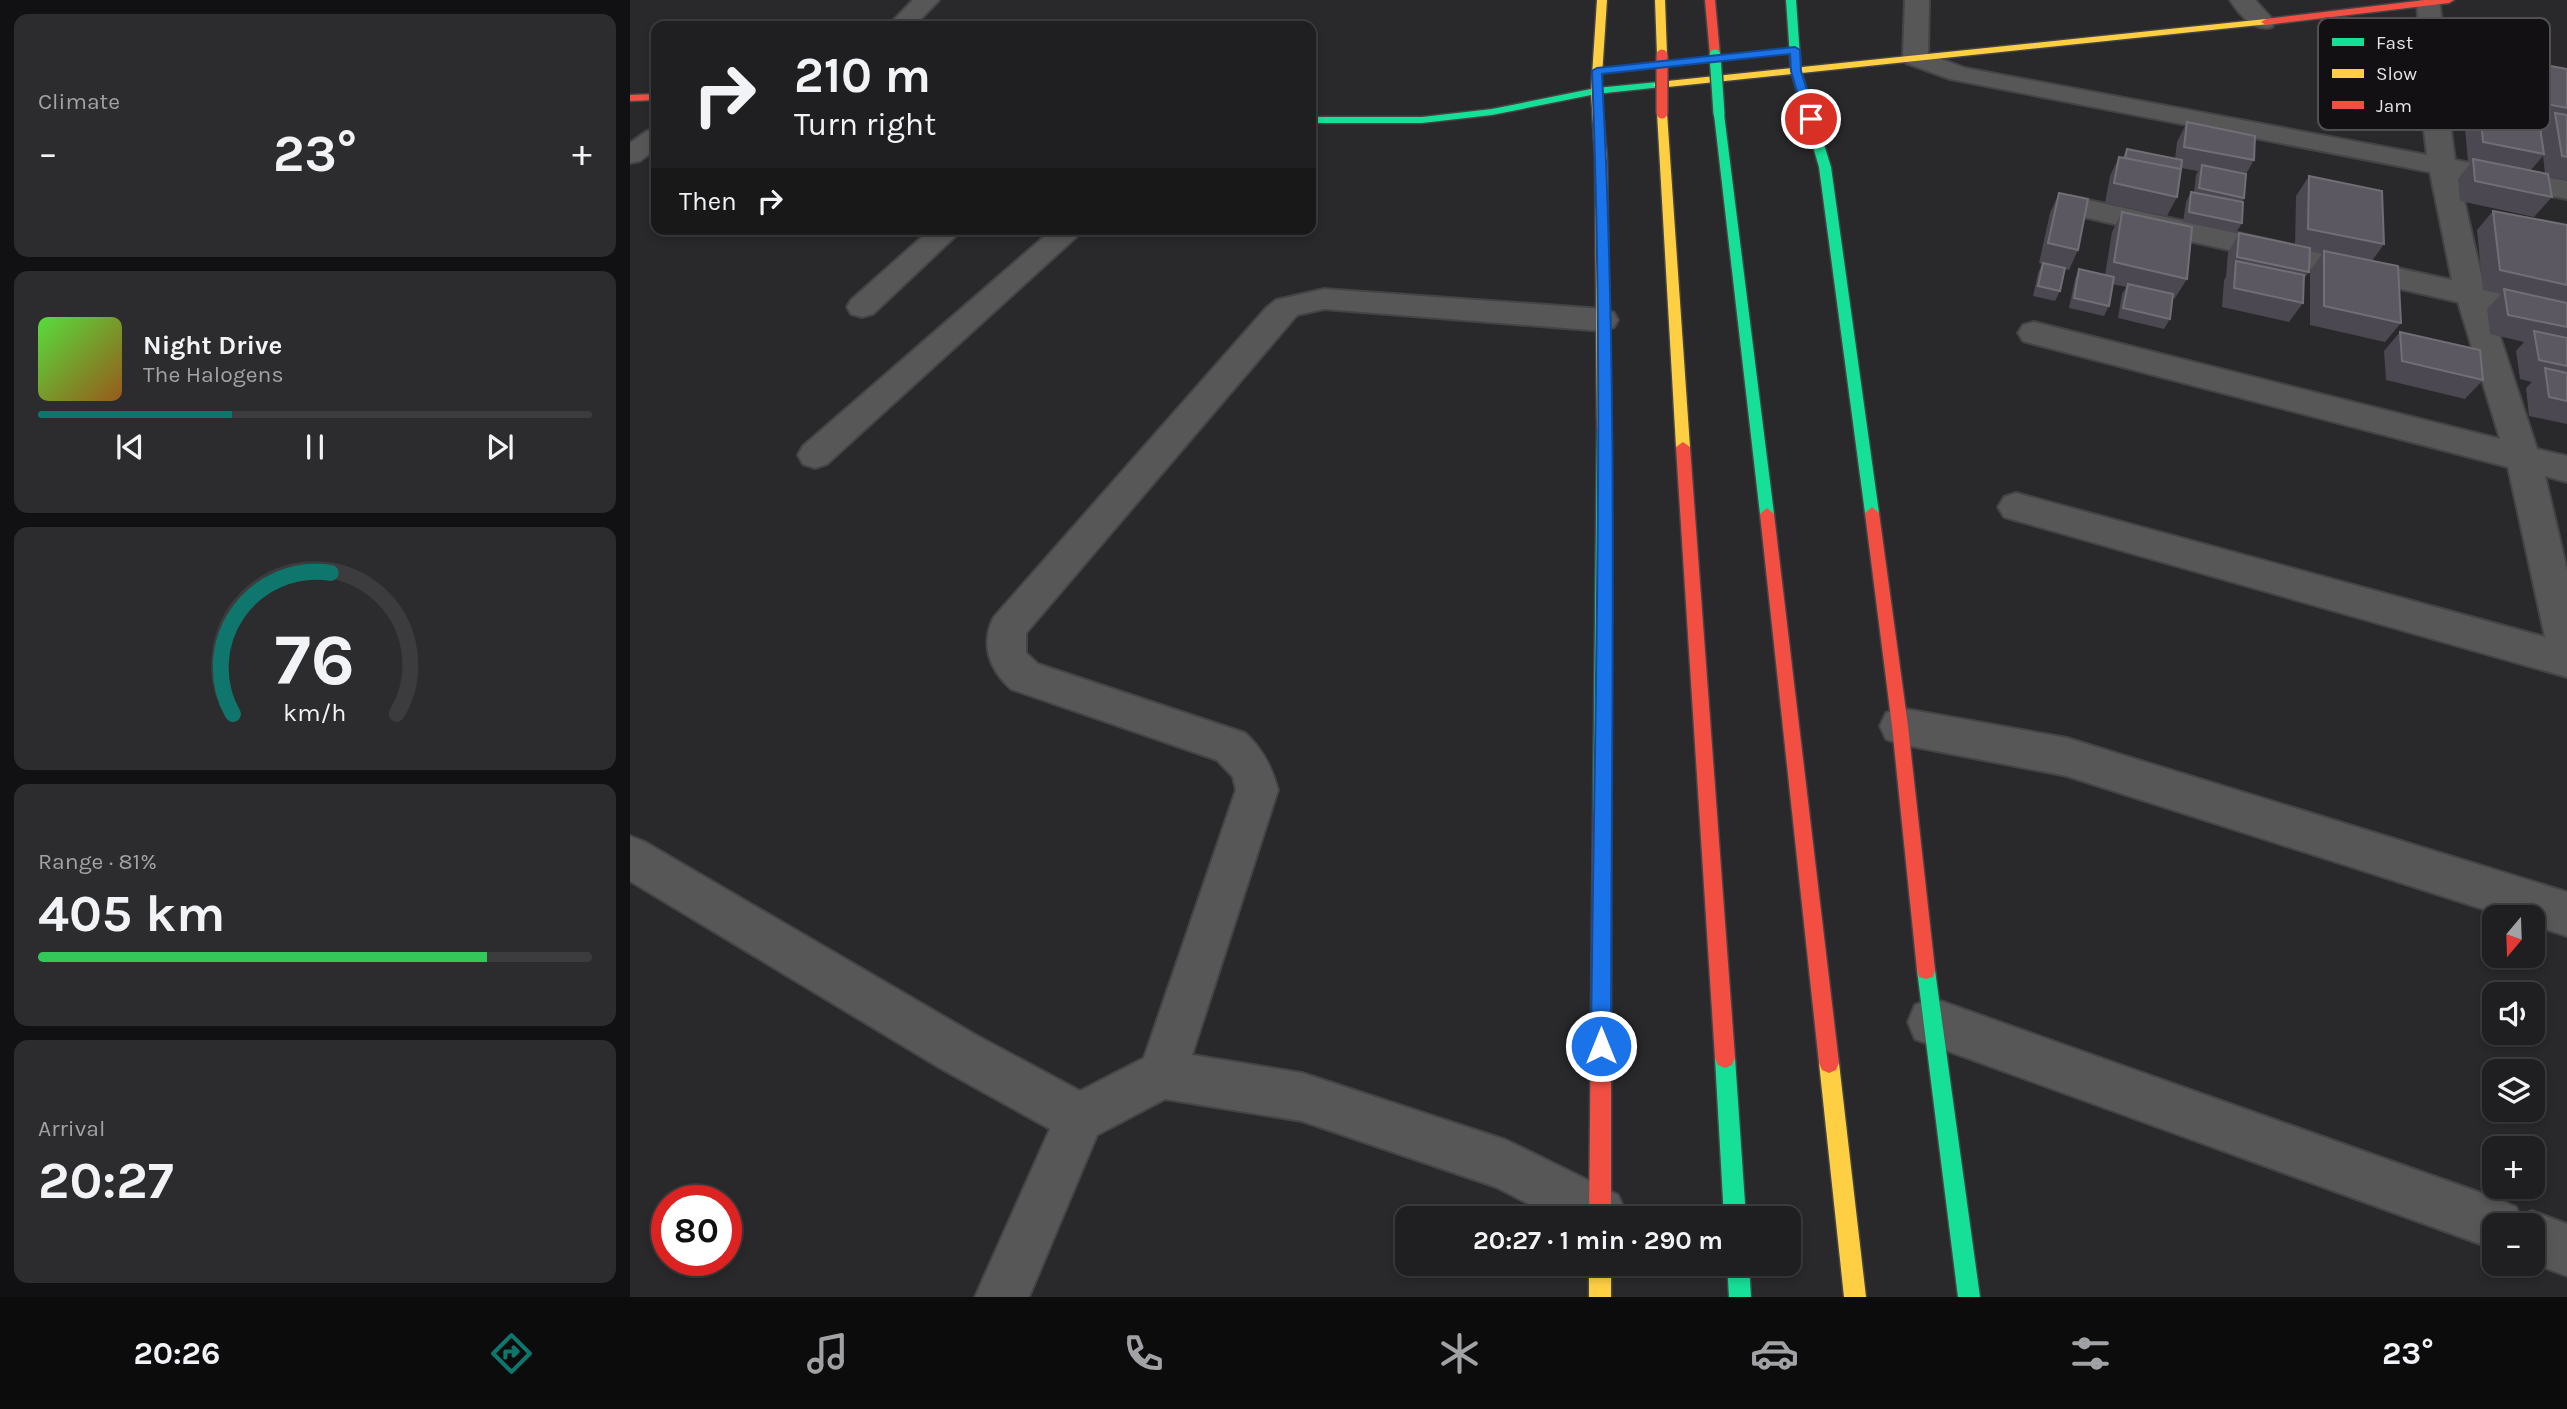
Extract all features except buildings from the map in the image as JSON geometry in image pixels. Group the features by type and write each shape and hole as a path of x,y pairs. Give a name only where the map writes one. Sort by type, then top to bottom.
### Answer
{"main road":[{"path":"1600,1206 1603,320 1601,158 1596,91 1602,0"},
{"path":"1660,0 1662,113 1674,328 1698,633 1734,1206"},
{"path":"1710,0 1719,114 1785,663 1855,1297"},
{"path":"1791,0 1796,71 1825,167 1900,726 1932,1022 1969,1297"},
{"path":"1386,113 1422,120 1492,112 1596,91 1796,71 1916,44 2250,6 2439,2"},
{"path":"630,97 651,97"},
{"path":"1316,118 1386,113 1457,99"},
{"path":"1600,1276 1600,1297"},
{"path":"1739,1276 1740,1297"}],"street":[{"path":"905,21 927,0"},
{"path":"1917,0 1916,44 1959,74 2567,190"},
{"path":"2437,130 2442,165 2470,292 2523,457 2567,651"},
{"path":"630,155 651,140"},
{"path":"2070,205 2470,292 2567,316"},
{"path":"862,307 942,235"},
{"path":"816,455 1064,235"},
{"path":"1162,1074 1257,790 1252,770 1246,758 1231,746 1025,677 1009,664 1005,650 1007,628 1277,314 1287,307 1324,299 1603,320"},
{"path":"2034,333 2567,469"},
{"path":"2016,507 2567,660"},
{"path":"1900,726 2067,757 2567,914"},
{"path":"630,857 957,1051 1080,1118"},
{"path":"1932,1022 2482,1219"},
{"path":"1002,1297 1080,1118 1162,1074 1301,1097 1506,1165 1582,1206"},
{"path":"2545,1242 2567,1250"}],"traffic: fast":[{"path":"1791,0 1796,71 1825,167 1872,513"},
{"path":"1715,55 1719,114"},
{"path":"1316,120 1422,120 1492,112 1596,91 1658,85"},
{"path":"1719,114 1767,514"},
{"path":"1602,817 1604,429"},
{"path":"1926,970 1969,1297"},
{"path":"1725,1058 1734,1206"},
{"path":"1739,1276 1740,1297"}],"traffic: slow":[{"path":"1602,0 1596,91 1601,158 1604,429"},
{"path":"1660,0 1662,55"},
{"path":"1658,85 2266,22"},
{"path":"1662,113 1683,447"},
{"path":"1829,1063 1855,1297"},
{"path":"1600,1276 1600,1297"}],"traffic: jam":[{"path":"1710,0 1715,55"},
{"path":"2266,22 2449,0"},
{"path":"1662,55 1662,113"},
{"path":"630,98 651,97"},
{"path":"1683,447 1725,1058"},
{"path":"1872,513 1900,726 1926,970"},
{"path":"1767,514 1829,1063"},
{"path":"1600,1206 1602,817"}],"route":[{"path":"1601,1046 1604,463 1601,158 1597,71 1795,50 1796,71 1811,119"}]}
